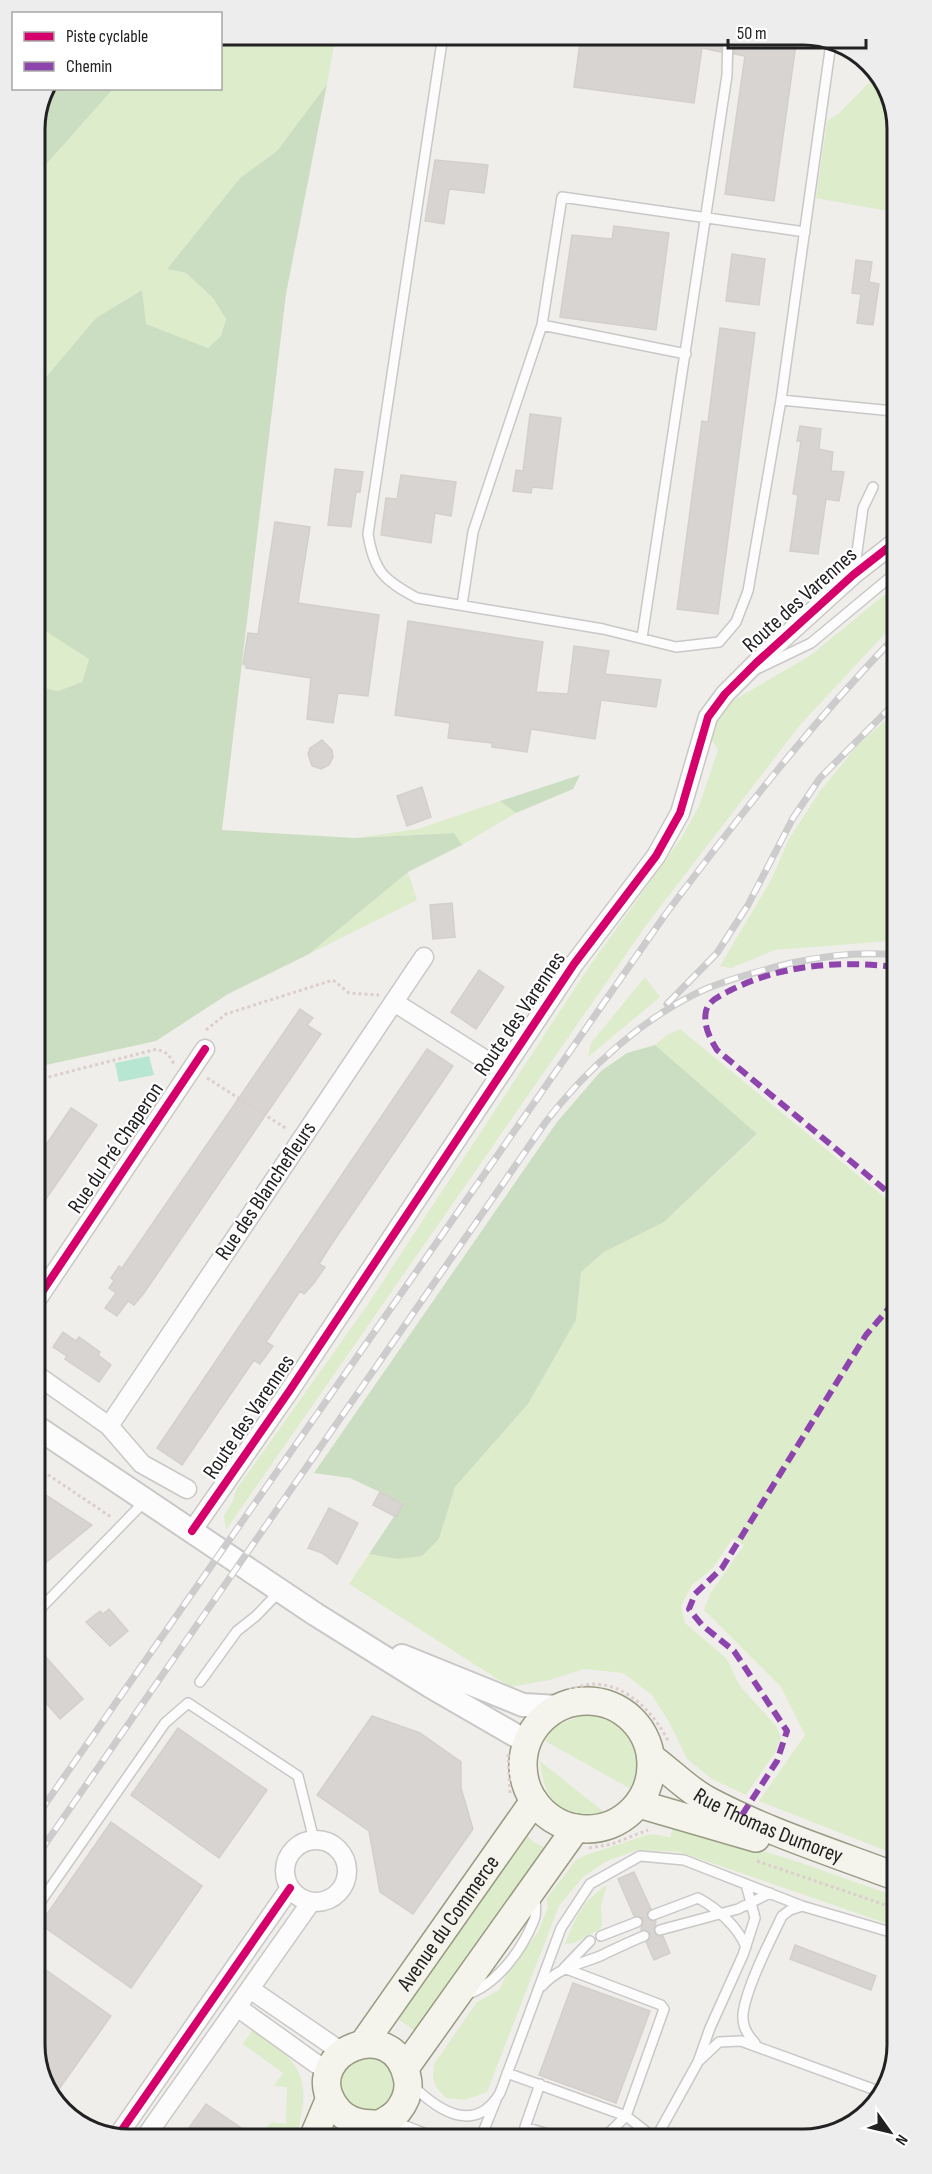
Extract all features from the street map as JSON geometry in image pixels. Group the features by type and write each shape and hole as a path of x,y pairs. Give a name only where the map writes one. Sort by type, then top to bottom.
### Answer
{"main road":[{"path":"562,1699 600,1701 619,1708 635,1721 646,1738 662,1755 639,1804 626,1816 611,1825 594,1829 576,1828 552,1818 534,1801 524,1772 527,1742 540,1721 562,1699"},
{"name":"Rue Thomas Dumorey","path":"662,1755 685,1786 708,1800 796,1839 887,1873"},
{"name":"Avenue du Commerce","path":"345,2055 534,1801"},
{"name":"Rue Thomas Dumorey","path":"639,1804 726,1828 887,1887"},
{"path":"407,2075 398,2057 388,2049 376,2044 345,2055 327,2084 330,2098 337,2110 347,2119 372,2127 403,2104 407,2075 454,1999 576,1828"},
{"path":"317,2129 330,2098"}],"street":[{"name":"Route des Varennes","path":"192,1531 574,964 656,856 680,813 708,717 743,676 854,575 887,549"},
{"name":"Rue des Blanchefleurs","path":"109,1426 424,957"},
{"path":"394,1002 503,1071"},
{"name":"Rue du Pré Chaperon","path":"45,1287 203,1042"},
{"path":"45,1381 109,1426 142,1464 187,1489"},
{"path":"45,1433 344,1633 527,1742"},
{"path":"344,1633 523,1705 562,1699"},
{"path":"314,1840 333,1846 345,1862 346,1872 345,1882 332,1897 311,1902 303,1899 290,1888 285,1872 290,1855 300,1845 314,1840"},
{"path":"123,2129 290,1888"},
{"path":"151,2129 311,1902"},
{"path":"250,1989 345,2055"},
{"path":"237,2007 315,2063 345,2055"}],"lane":[{"path":"441,45 368,534 372,557 380,573 394,585 417,598 603,629 676,647 719,642 736,622 748,591 781,400 830,49"},
{"path":"642,638 702,250 705,216 727,75 728,45"},
{"path":"462,605 473,532 542,325 562,197 805,232"},
{"path":"542,325 686,354"},
{"path":"781,400 887,410"},
{"path":"854,575 863,508 873,487"},
{"path":"743,676 810,643 887,580"},
{"path":"45,1604 147,1500"},
{"path":"200,1682 237,1631 256,1616 280,1591"},
{"path":"45,1895 165,1723 188,1703 298,1776 314,1840"},
{"path":"484,2129 561,1928 590,1884 640,1856 684,1860 802,1906 887,1931"},
{"path":"661,2129 698,2062 706,2036 746,1947 755,1918 753,1902 746,1884"},
{"path":"660,1930 753,1902 770,1893"},
{"path":"653,1915 698,1898 719,1913 741,1934 746,1947"},
{"path":"756,2045 746,2034 744,2025 746,2004 782,1916 802,1906"},
{"path":"601,1936 637,1922"},
{"path":"537,1993 552,1975 564,1968 597,1957 644,1936"},
{"path":"564,1968 590,1941"},
{"path":"564,1968 661,2005 664,2009 626,2116 613,2129"},
{"path":"698,2062 719,2042 741,2041 874,2089"},
{"path":"507,2073 626,2116 643,2129"},
{"path":"407,2075 435,2107 448,2114 460,2116 482,2112 497,2098"},
{"path":"531,2129 525,2127 540,2084"}],"path":[{"path":"203,1042 226,1014 333,980 349,993 374,993 394,1002"},
{"path":"45,1473 124,1526"},
{"path":"562,1699 592,1684 626,1695 651,1713 661,1727 662,1755"}],"green space":[{"path":"222,45 334,45 327,84 277,151 240,178 167,269 186,273 213,298 226,319 221,336 208,348 145,324 142,290 96,318 45,378 45,166 112,90 222,90"},
{"path":"872,80 883,102 886,118 887,211 816,198 827,121 838,114"},
{"path":"327,84 286,294 222,830 355,838 454,833 462,845 408,872 309,954 228,994 156,1041 45,1065 45,688 58,691 82,682 89,659 45,631 45,378 96,318 142,290 146,324 208,348 221,336 226,319 213,298 186,273 167,269 240,178 277,151"},
{"path":"55,90 112,90 45,166 45,124"},
{"path":"887,593 887,632 800,725 647,924 226,1530 224,1516 233,1501 236,1490 366,1307 589,967 682,837 699,806 718,750 712,740 715,726 729,703 811,655"},
{"path":"45,631 89,658 82,682 58,691 45,688"},
{"path":"887,719 887,941 775,950 731,968 720,966 771,880 789,839 820,791 857,746"},
{"path":"580,775 573,789 516,813 500,801"},
{"path":"500,801 516,813 462,845 453,833 355,838 418,829"},
{"path":"408,872 417,900 309,954"},
{"path":"645,977 660,997 588,1057 591,1043"},
{"path":"680,1029 887,1199 887,1851 759,1801 805,1735 781,1687 704,1610 710,1594 744,1545 733,1538 713,1568 692,1585 681,1606 685,1623 726,1658 740,1686 776,1726 781,1737 776,1751 746,1795 712,1779 687,1759 669,1722 652,1695 623,1673 584,1669 550,1680 510,1687 349,1584 369,1554 397,1559 439,1539 455,1487 528,1404 576,1320 581,1272 604,1252 664,1222 757,1135 655,1045 667,1035"},
{"path":"655,1045 757,1134 664,1222 604,1252 581,1272 576,1320 528,1404 455,1487 439,1539 422,1556 397,1559 369,1554 403,1503 350,1478 314,1473 557,1122 601,1071 627,1053"},
{"path":"149,1056 154,1075 119,1082 115,1063"},
{"path":"586,1714 619,1721 630,1727 638,1736 644,1759 638,1793 545,1741 554,1726"},
{"path":"540,1761 609,1816 580,1814 560,1807 547,1790"},
{"path":"675,1824 799,1862 887,1893 887,1924 680,1852 637,1850 605,1862 583,1877 559,1906 487,2092 465,2100 446,2098 436,2087 433,2077 434,2064 477,2002 499,1990 510,1968 538,1932 548,1907 546,1899 576,1860 650,1834 670,1837"},
{"path":"523,1832 535,1843 550,1850 422,2036 394,2016"},
{"path":"607,1885 601,1905 600,1929 574,1943 565,1944 581,1910"},
{"path":"253,2029 285,2054 298,2072 304,2096 298,2129 265,2129 272,2122 286,2124 287,2087 274,2086 283,2073 243,2044"},
{"path":"367,2056 378,2058 387,2064 393,2073 395,2084 393,2095 387,2104 378,2110 367,2112 356,2110 347,2104 341,2095 339,2084 341,2073 347,2064 356,2058"}],"building":[{"path":"580,45 721,45 721,52 702,48 694,103 574,87"},
{"path":"734,45 796,45 774,201 725,194 745,56 734,54"},
{"path":"435,160 488,165 484,193 449,189 444,224 425,221"},
{"path":"614,226 669,233 656,330 560,317 572,235 612,239"},
{"path":"732,254 765,259 759,305 726,301"},
{"path":"856,260 872,262 869,282 879,284 873,325 857,323 861,294 852,293"},
{"path":"720,328 755,333 718,614 677,609 702,421 708,422"},
{"path":"530,414 561,418 552,489 532,487 531,493 513,491 516,470 523,471"},
{"path":"800,426 821,429 819,449 833,452 831,471 844,472 839,501 826,499 818,554 790,551 798,495 793,494 801,441 797,441"},
{"path":"335,469 363,472 360,492 356,492 351,527 328,525"},
{"path":"401,475 456,482 451,516 435,513 431,543 381,535 386,498 397,499"},
{"path":"275,522 310,527 298,603 379,615 368,696 338,693 333,723 307,719 311,678 246,668 243,664 248,633 258,634"},
{"path":"408,621 543,642 536,692 568,694 574,646 609,651 605,674 661,680 656,707 601,700 595,739 531,729 527,752 492,747 492,743 448,738 450,723 395,715"},
{"path":"322,740 332,750 333,757 329,765 321,769 312,766 308,754 310,748"},
{"path":"422,787 431,817 407,826 397,796"},
{"path":"452,903 455,937 433,939 430,905"},
{"path":"479,970 504,987 476,1029 451,1012"},
{"path":"300,1009 313,1018 307,1025 321,1034 144,1293 134,1305 128,1301 117,1316 105,1308 116,1293 109,1288 114,1281 111,1278 119,1266 122,1268"},
{"path":"427,1049 453,1066 331,1245 319,1264 325,1267 304,1294 300,1291 266,1342 273,1346 260,1364 254,1360 182,1465 157,1448"},
{"path":"71,1108 97,1125 45,1200 45,1146"},
{"path":"63,1332 76,1341 79,1337 100,1352 98,1355 111,1365 99,1382 65,1359 67,1356 53,1347"},
{"path":"380,1492 403,1504 396,1517 373,1505"},
{"path":"45,1495 92,1525 45,1563"},
{"path":"329,1508 358,1523 337,1564 322,1553 308,1548"},
{"path":"109,1609 128,1631 110,1646 86,1622 100,1611 103,1614"},
{"path":"45,1656 83,1699 60,1719 45,1702"},
{"path":"372,1716 420,1733 461,1762 461,1788 473,1829 413,1914 380,1892 369,1831 317,1795"},
{"path":"178,1728 267,1790 219,1858 131,1795"},
{"path":"111,1822 202,1886 131,1988 45,1928 45,1917"},
{"path":"634,1872 651,1909 647,1918 656,1921 654,1932 658,1936 663,1936 670,1953 654,1960 646,1942 651,1937 650,1933 641,1930 643,1919 634,1916 618,1879"},
{"path":"795,1945 876,1976 871,1990 790,1959"},
{"path":"45,1969 111,2016 58,2090 49,2072 45,2045"},
{"path":"573,1983 650,2011 616,2103 539,2075"},
{"path":"206,2104 243,2129 188,2129"}],"railway":[{"path":"45,1804 665,915 775,773 833,704 887,645"},
{"path":"667,1004 717,953 748,905 793,818 820,778 887,711"},
{"path":"45,1844 545,1123 579,1083 640,1028 685,999 708,988 728,980 804,960 856,954 887,954"}],"marked path":[{"path":"887,966 831,965 768,975 748,982 715,999 707,1007 705,1016 708,1032 717,1050 887,1191"},
{"path":"742,1815 777,1761 787,1731 734,1651 702,1625 689,1609 695,1594 722,1568 866,1335 887,1310"}],"cycle path":[{"path":"192,1531 290,1390 574,964 656,856 680,813 708,717 725,694 756,663 853,575 887,548"},
{"path":"45,1288 205,1049"},
{"path":"123,2129 290,1888"}]}
